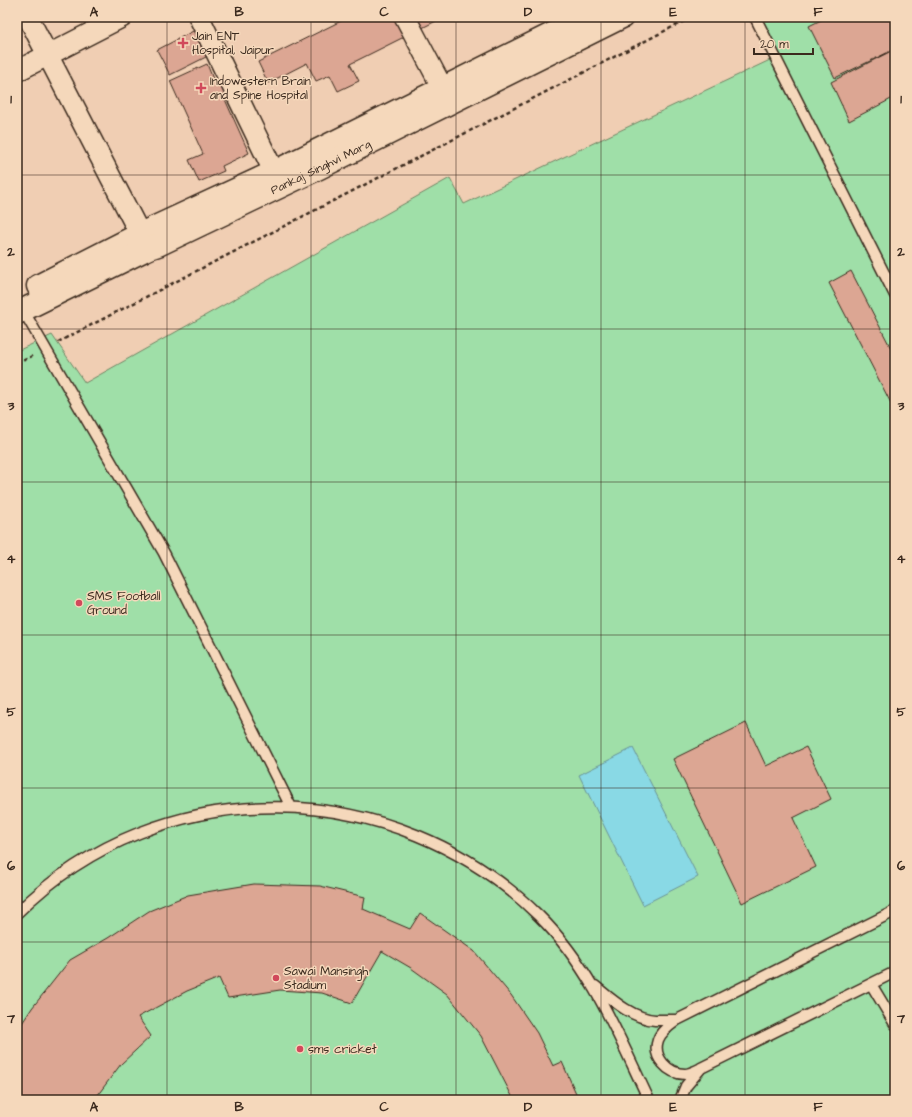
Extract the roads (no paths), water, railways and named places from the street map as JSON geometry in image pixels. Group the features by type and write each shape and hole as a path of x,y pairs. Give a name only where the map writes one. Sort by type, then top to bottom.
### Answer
{"street":[{"path":"28,17 145,241"},
{"path":"17,71 122,17"},
{"path":"198,17 277,179"},
{"path":"405,17 443,89"},
{"name":"Pankaj Singhvi Marg","path":"277,179 443,89 586,17"},
{"name":"Pankaj Singhvi Marg","path":"19,307 145,241 622,17"}],"lane":[{"path":"755,17 895,295"},
{"path":"19,307 46,349 164,553 291,807"},
{"path":"17,913 68,871 104,850 133,836 203,814 250,808 291,807 340,812 376,821 415,834 456,854 504,885 539,916 578,962 606,1010 649,1100"},
{"path":"895,911 677,1020 665,1029 658,1040 657,1053 662,1064 673,1072 686,1074 895,972"},
{"path":"589,981 614,1002 633,1013 653,1020 677,1020"},
{"path":"871,984 895,1024"},
{"path":"680,1100 686,1086 701,1068"}],"water":[{"path":"633,748 698,877 643,905 579,775"}],"place":[{"name":"Jain ENT Hospital, Jaipur","path":"183,43"},
{"name":"Indowestern Brain and Spine Hospital","path":"201,88"},
{"name":"SMS Football Ground","path":"79,603"},
{"name":"Sawai Mansingh Stadium","path":"276,978"},
{"name":"sms cricket","path":"300,1049"}]}
